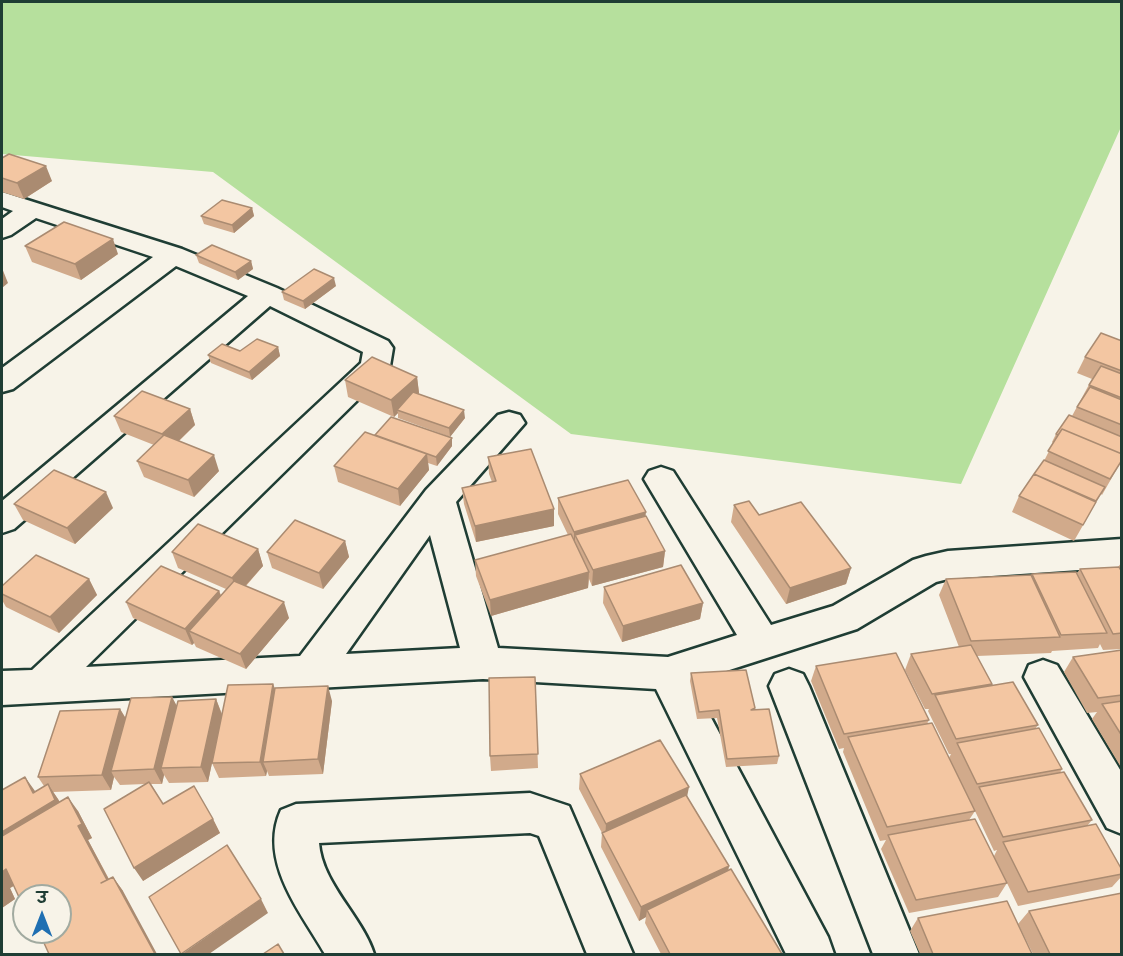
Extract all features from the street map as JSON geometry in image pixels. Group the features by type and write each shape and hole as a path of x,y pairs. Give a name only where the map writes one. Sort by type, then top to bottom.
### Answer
{"street":[{"path":"2,199 173,255 267,294 378,348 375,366 42,684"},
{"path":"2,230 33,209"},
{"path":"2,382 173,255"},
{"path":"2,520 267,294"},
{"path":"310,673 438,499 509,423"},
{"path":"661,479 761,642"},
{"path":"438,499 483,663"},
{"path":"2,688 42,684 483,663 668,673 761,642 844,618 926,570 948,565 1118,547"},
{"path":"668,673 811,954"},
{"path":"1043,677 1122,814"},
{"path":"789,686 896,954"},
{"path":"351,954 298,865 296,824 530,813 554,820 610,954"}],"green space":[{"path":"2,2 1121,2 1121,127 961,484 571,434 213,172 2,154"}],"building":[{"path":"9,154 46,166 17,183 2,178 2,158"},
{"path":"222,200 252,208 232,225 201,216"},
{"path":"64,222 113,239 75,264 25,246"},
{"path":"212,245 251,261 235,272 196,255"},
{"path":"314,269 334,278 303,301 282,292"},
{"path":"1101,333 1122,341 1122,371 1085,357"},
{"path":"257,339 278,347 249,372 208,355 222,344 240,351"},
{"path":"372,357 417,377 391,400 345,380"},
{"path":"1101,366 1122,374 1122,398 1089,385"},
{"path":"1090,387 1122,400 1122,425 1077,407"},
{"path":"142,391 190,409 162,434 114,416"},
{"path":"413,392 464,410 449,428 397,410"},
{"path":"1069,415 1122,437 1122,454 1062,429 1058,435 1056,434"},
{"path":"391,417 452,438 436,457 375,435"},
{"path":"1062,429 1122,454 1122,460 1110,479 1048,451"},
{"path":"365,432 427,454 398,489 334,466"},
{"path":"164,435 214,455 188,480 137,461"},
{"path":"531,449 554,509 475,526 462,488 496,481 488,457"},
{"path":"1044,460 1105,487 1096,501 1034,474"},
{"path":"54,470 106,492 67,528 14,504"},
{"path":"1034,474 1096,502 1083,525 1019,496"},
{"path":"628,480 646,512 574,532 558,498"},
{"path":"749,501 759,515 801,502 851,568 790,588 734,505"},
{"path":"646,516 665,551 593,570 575,535"},
{"path":"295,520 345,541 319,573 267,552"},
{"path":"198,524 258,549 232,578 172,552"},
{"path":"571,534 589,572 490,600 475,560"},
{"path":"36,555 89,579 50,617 2,594 2,586"},
{"path":"681,565 703,603 623,626 604,587"},
{"path":"161,566 219,591 185,629 126,602"},
{"path":"1119,567 1122,572 1122,633 1113,634 1080,569"},
{"path":"1076,572 1107,633 1061,635 1032,574"},
{"path":"1031,575 1060,637 971,641 946,579"},
{"path":"234,581 284,602 240,654 189,631"},
{"path":"971,645 992,684 932,694 911,654"},
{"path":"1122,650 1122,695 1098,698 1073,657"},
{"path":"896,653 929,720 844,734 816,666"},
{"path":"746,670 755,708 751,710 769,709 779,756 727,759 719,710 699,712 691,673"},
{"path":"535,677 538,754 490,756 489,678"},
{"path":"1013,682 1038,725 956,739 935,695"},
{"path":"273,684 260,762 212,763 228,685"},
{"path":"328,686 318,759 263,762 275,688"},
{"path":"172,697 154,769 111,771 131,698"},
{"path":"216,699 201,767 161,768 178,701"},
{"path":"1122,701 1122,736 1102,704"},
{"path":"120,709 102,775 38,777 60,711"},
{"path":"932,723 975,811 887,827 848,737"},
{"path":"1039,728 1062,769 977,784 957,743"},
{"path":"660,740 689,787 606,824 580,774"},
{"path":"1064,772 1092,820 1003,837 979,787"},
{"path":"25,777 33,793 48,784 55,800 2,832 2,790"},
{"path":"149,782 163,804 194,786 213,819 134,868 104,809"},
{"path":"686,795 729,866 641,907 602,833"},
{"path":"68,797 82,824 78,826 107,880 113,877 155,954 49,954 44,944 72,944 72,884 13,884 6,869 2,872 2,836"},
{"path":"975,819 1007,883 916,900 888,835"},
{"path":"1096,824 1122,870 1122,874 1028,892 1003,842"},
{"path":"227,845 261,899 181,954 149,897"},
{"path":"731,869 782,954 670,954 647,910"},
{"path":"1122,893 1122,954 1050,954 1029,911"},
{"path":"1007,901 1032,954 933,954 918,918"},
{"path":"278,944 284,954 263,954"}]}
